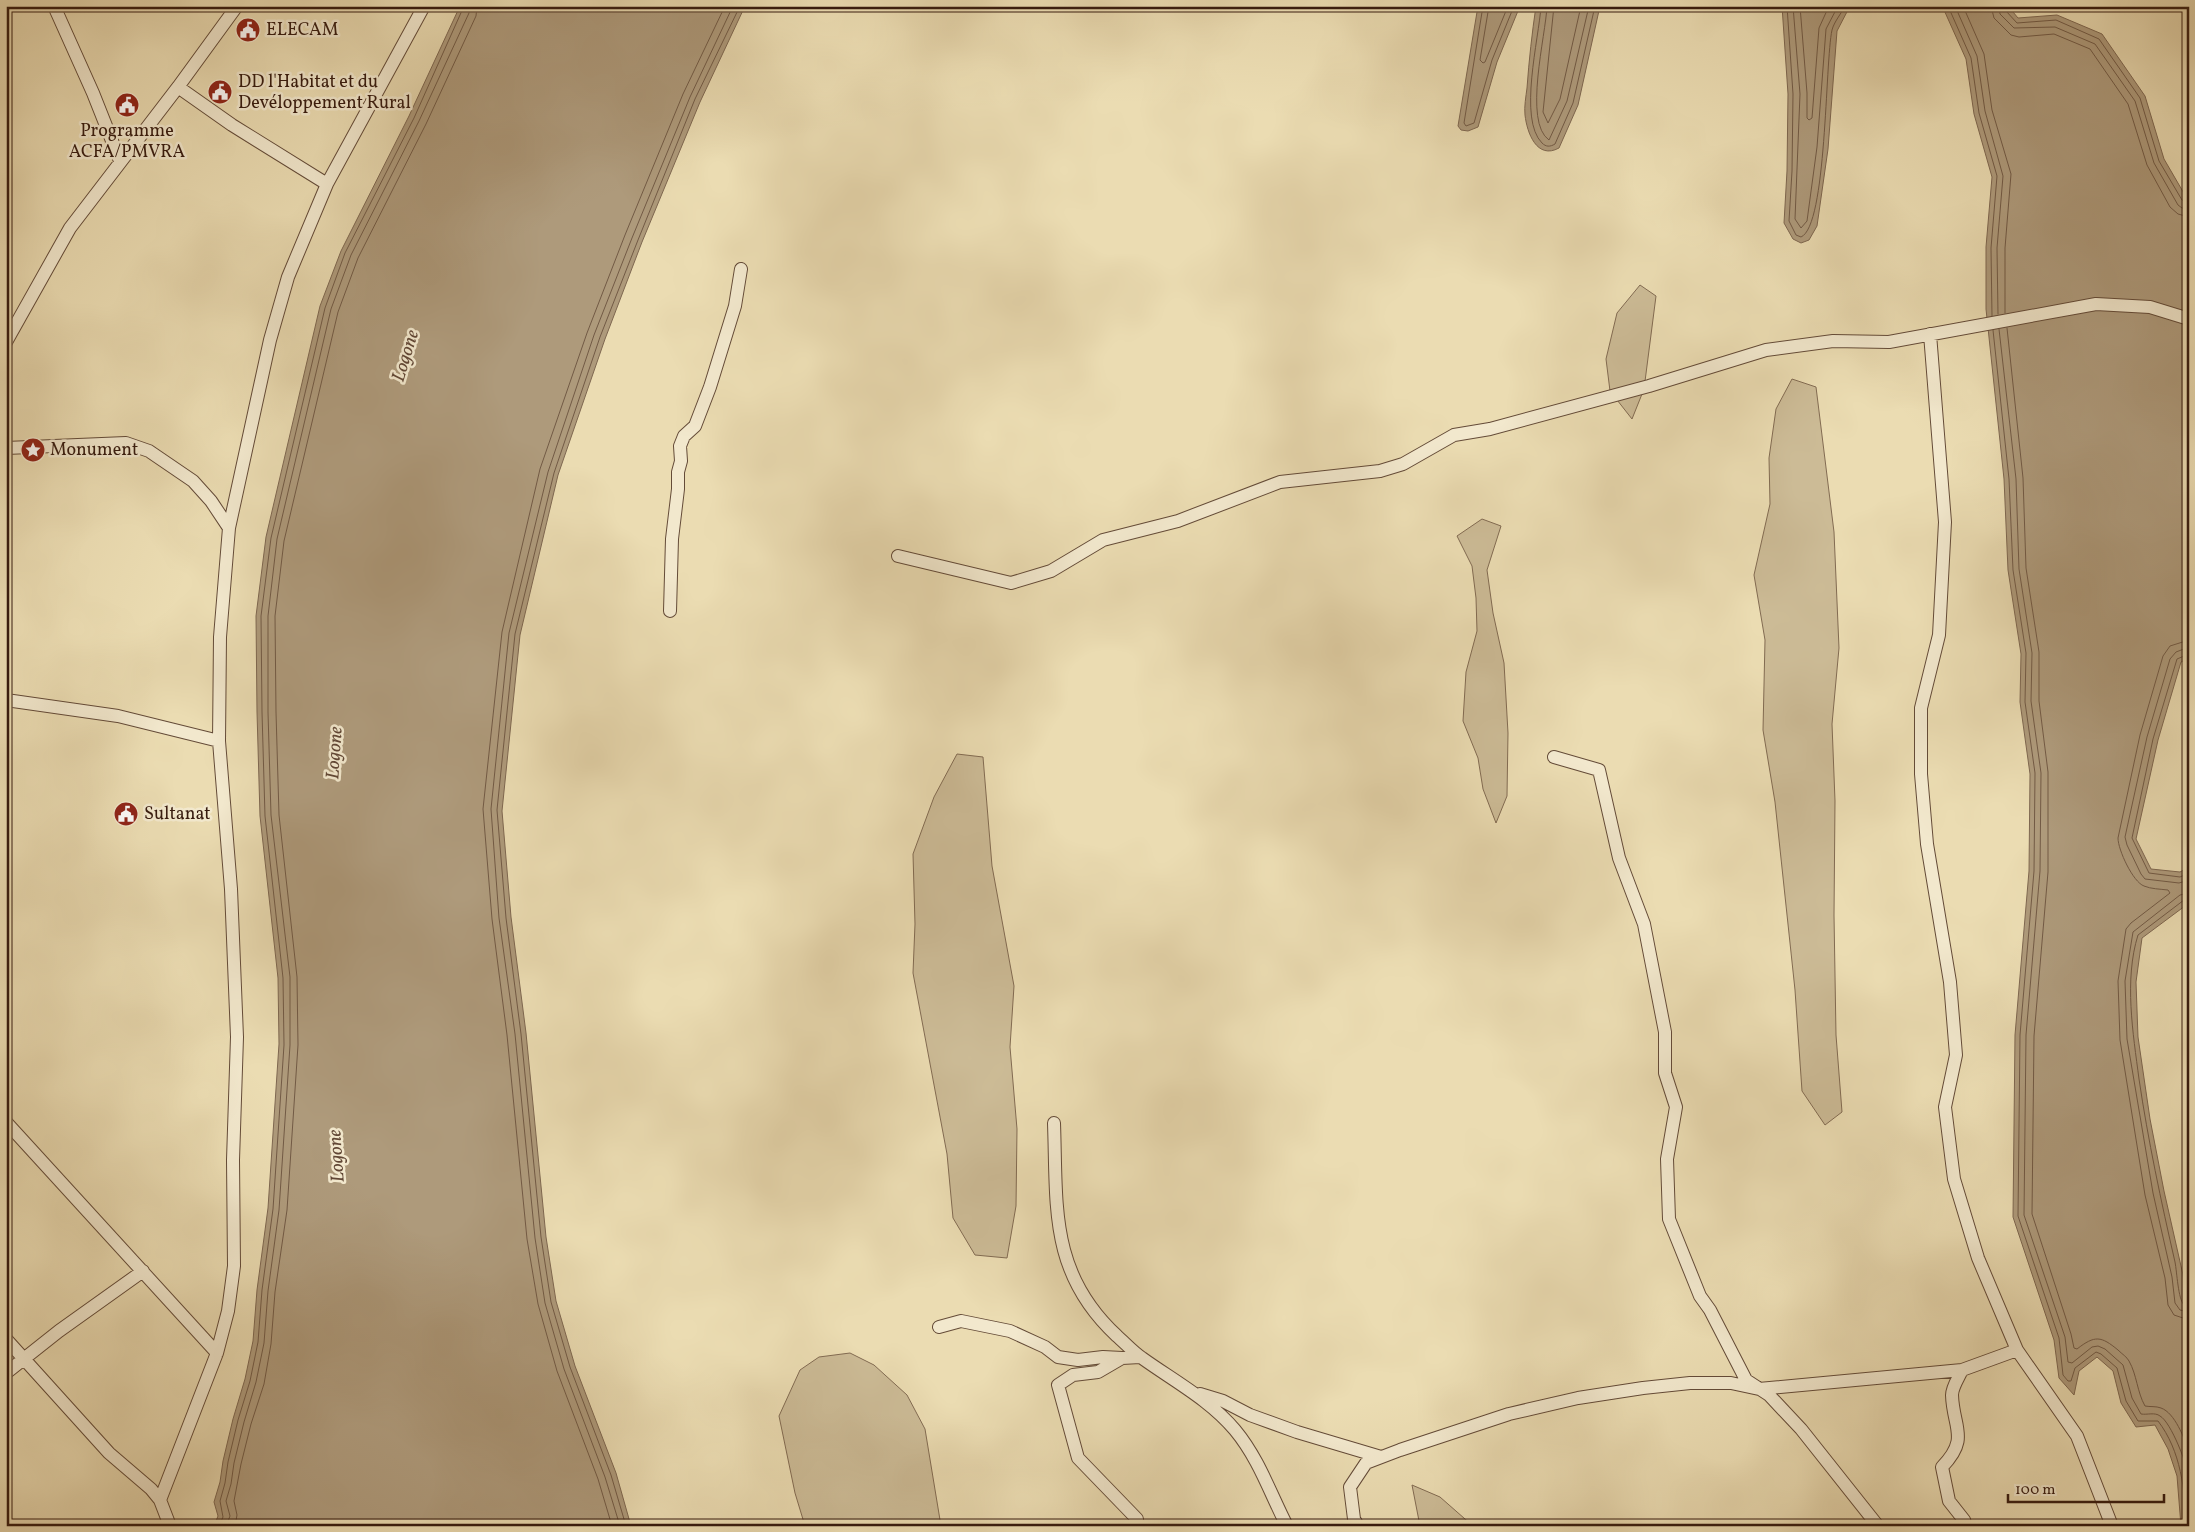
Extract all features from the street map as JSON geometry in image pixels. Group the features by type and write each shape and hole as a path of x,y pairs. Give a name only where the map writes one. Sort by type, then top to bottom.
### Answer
{"street":[{"path":"54,6 93,93 120,161"},
{"path":"6,342 70,228 178,87 237,6"},
{"path":"160,1500 217,1353 228,1312 234,1266 233,1160 237,1037 230,890 219,741 220,637 229,528 270,340 288,277 328,184 424,6"},
{"path":"178,87 232,125 328,184"},
{"path":"670,612 672,539 678,489 678,472 681,461 680,446 684,436 695,426 710,387 735,306 741,269"},
{"path":"898,556 1011,583 1051,571 1103,540 1178,521 1280,482 1380,471 1403,464 1454,436 1490,429 1640,389 1766,350 1833,341 1889,342 2096,304 2150,307 2189,319"},
{"path":"1930,334 1945,522 1939,635 1921,708 1921,774 1927,844 1950,982 1956,1055 1945,1107 1957,1188 1978,1258 2017,1350 2077,1436 2112,1526"},
{"path":"6,448 119,443 149,451 193,481 211,501 229,528"},
{"path":"6,700 118,716 219,741"},
{"path":"1554,757 1599,770 1618,858 1644,924 1666,1032 1665,1073 1676,1107 1667,1159 1669,1219 1700,1296 1710,1310 1746,1380 1769,1395 1800,1429 1878,1526"},
{"path":"6,1122 217,1353"},
{"path":"1054,1123 1058,1224 1062,1246 1069,1268 1091,1308 1140,1357 1213,1408 1234,1429 1266,1477 1287,1526"},
{"path":"6,1373 144,1271"},
{"path":"939,1327 961,1321 1010,1331 1045,1347 1058,1357 1078,1360 1102,1357 1140,1357"},
{"path":"6,1339 109,1453 151,1489 160,1500 170,1526"},
{"path":"1358,1526 1354,1519 1350,1487 1366,1463 1509,1414 1578,1398 1690,1383 1731,1383 1759,1389 1962,1370 2017,1350"},
{"path":"1122,1358 1098,1372 1073,1374 1058,1385 1078,1458 1137,1519 1137,1526"},
{"path":"1962,1370 1952,1393 1959,1434 1954,1454 1942,1468 1949,1501 1964,1520 1966,1526"},
{"path":"1190,1391 1223,1402 1297,1432 1381,1457"}],"shaded area":[{"path":"1640,285 1656,296 1644,389 1632,419 1610,391 1606,359 1617,313"},
{"path":"1792,379 1816,387 1834,532 1839,648 1832,724 1835,801 1834,915 1836,1035 1842,1112 1825,1125 1802,1091 1795,990 1775,802 1763,730 1765,640 1754,575 1770,504 1769,458 1776,409"},
{"path":"1482,519 1501,526 1487,570 1493,613 1504,663 1508,733 1507,796 1496,823 1483,789 1478,758 1463,721 1466,672 1477,631 1476,598 1472,566 1457,536"},
{"path":"957,754 983,757 992,866 1014,986 1010,1047 1017,1129 1016,1206 1007,1258 975,1255 953,1218 947,1154 913,973 915,924 913,854 934,797"},
{"path":"850,1353 874,1365 907,1395 925,1429 941,1526 805,1526 795,1493 779,1416 800,1370 819,1357"},
{"path":"1412,1485 1440,1497 1473,1526 1420,1526"}],"water":[{"name":"Logone","path":"460,6 745,6 700,102 642,242 605,339 558,475 520,635 502,811 511,917 526,1033 546,1237 556,1301 575,1366 616,1473 631,1526 214,1526 218,1516 214,1502 253,1341 257,1290 268,1208 279,1044 278,978 260,816 257,712 256,616 266,537 320,306 341,251 409,116"},
{"path":"1478,6 1520,6 1497,62 1478,127 1468,131 1461,130 1458,126"},
{"path":"1536,6 1600,6 1578,105 1559,148 1551,151 1539,148 1534,143 1525,115"},
{"path":"1782,6 1850,6 1837,31 1828,149 1817,226 1809,240 1801,243 1793,239 1784,223 1788,94"},
{"path":"1940,6 2008,6 2018,18 2057,15 2102,34 2145,96 2164,159 2189,202 2189,658 2181,662 2158,740 2136,839 2151,869 2180,872 2189,867 2189,903 2142,938 2136,982 2138,1037 2150,1119 2183,1275 2189,1320 2189,1526 2181,1526 2177,1476 2168,1449 2155,1425 2136,1427 2121,1403 2113,1371 2097,1357 2079,1371 2074,1395 2059,1378 2054,1340 2013,1217 2015,1035 2029,871 2030,774 2020,702 2021,654 2008,570 2004,479 1986,309 1986,247 1992,177 1974,114 1966,59 1944,10"}],"place":[{"name":"ELECAM","path":"248,30"},
{"name":"DD l'Habitat et du Devéloppement Rural","path":"220,92"},
{"name":"Programme ACFA/PMVRA","path":"127,105"},
{"name":"Monument","path":"33,450"},
{"name":"Sultanat","path":"126,814"}]}
